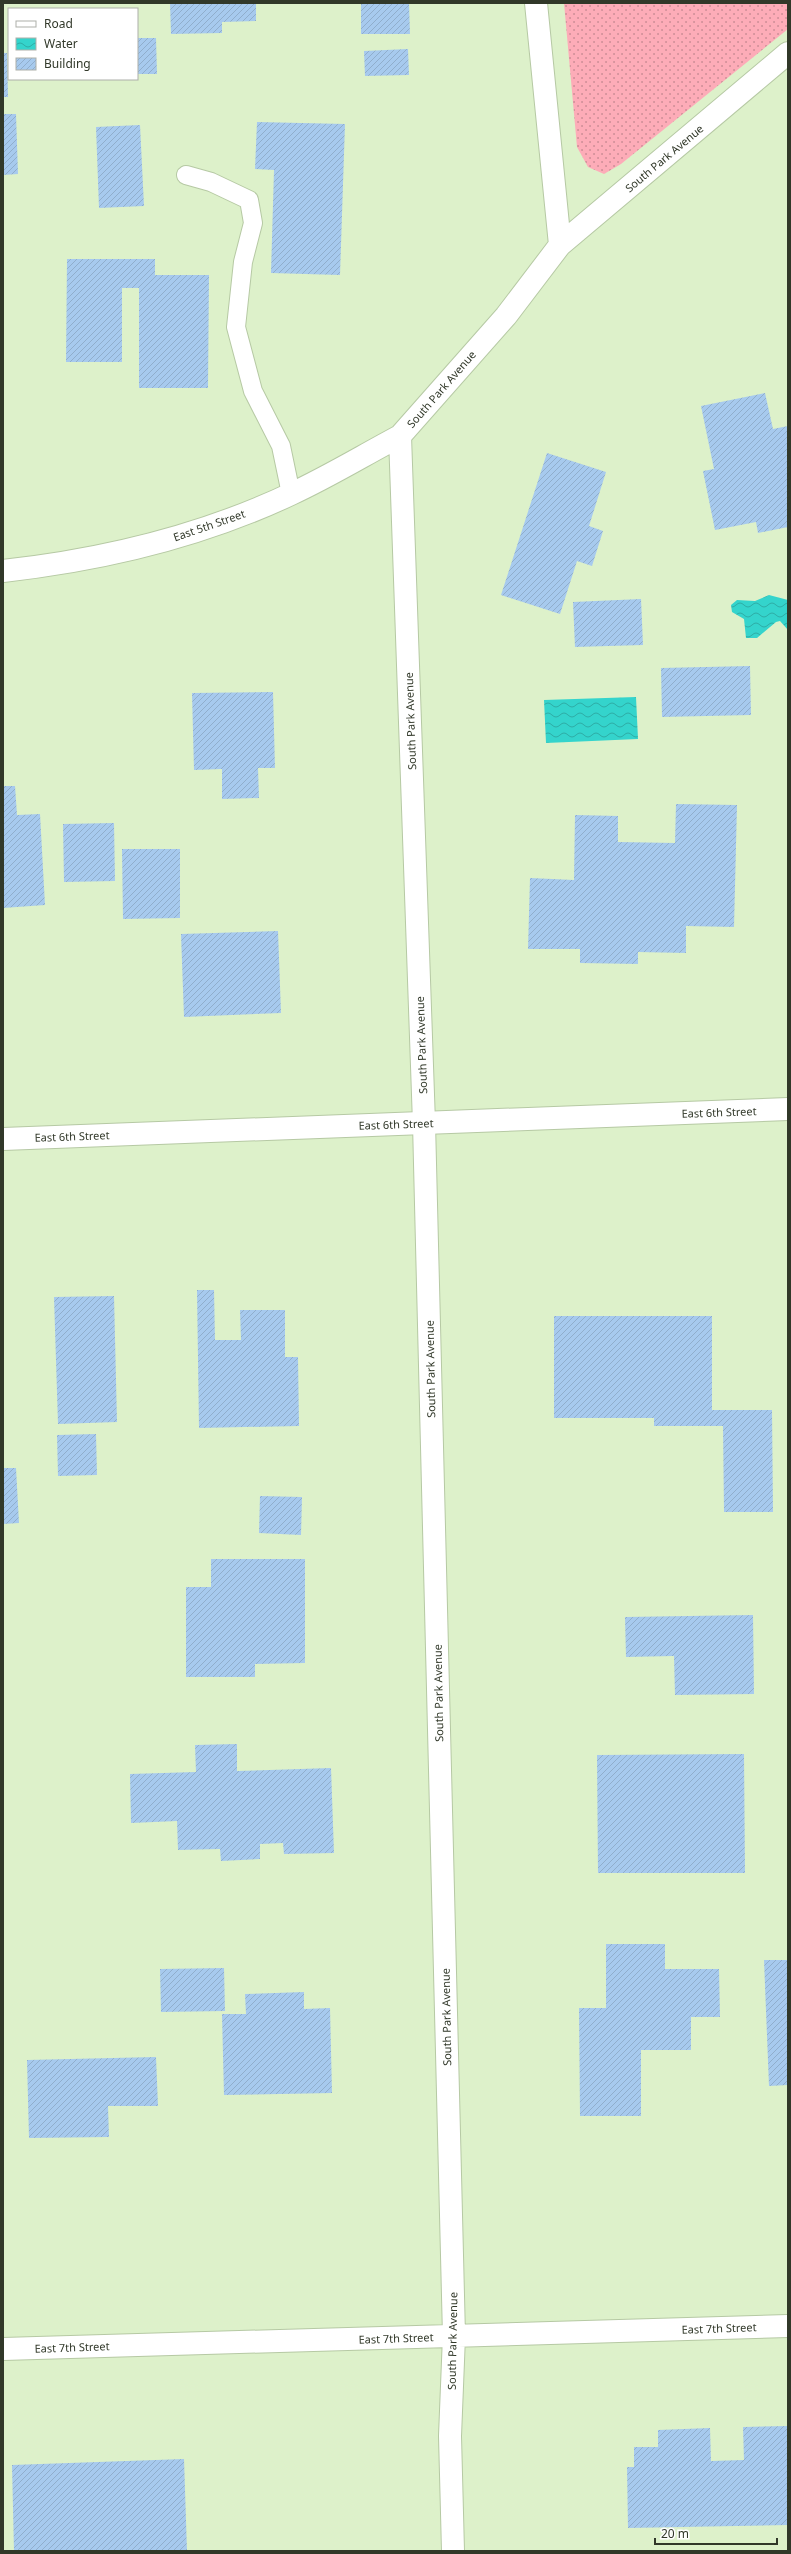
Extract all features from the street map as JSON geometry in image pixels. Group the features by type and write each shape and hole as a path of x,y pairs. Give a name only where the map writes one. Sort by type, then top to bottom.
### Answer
{"street":[{"path":"536,3 560,245"},
{"name":"South Park Avenue","path":"453,2551 450,2436 454,2336 424,1123 400,436 506,316 560,245 788,53"},
{"name":"East 5th Street","path":"3,571 45,566 141,548 214,525 290,494 400,436"},
{"name":"East 6th Street","path":"3,1139 788,1109"},
{"name":"East 7th Street","path":"3,2349 788,2326"}],"lane":[{"path":"186,175 211,182 249,200 253,224 243,262 236,327 253,391 281,446 290,494"}],"shaded area":[{"path":"564,3 788,3 788,29 621,164 604,174 588,167 577,147"}],"water":[{"path":"769,595 788,600 788,630 780,621 776,622 757,638 746,638 744,619 732,612 731,605 737,600 755,601"},
{"path":"636,697 638,739 546,743 544,700"}],"building":[{"path":"170,3 256,3 256,21 222,22 222,33 171,34"},
{"path":"361,3 409,3 410,34 361,34"},
{"path":"138,38 156,38 157,74 138,74"},
{"path":"408,49 409,75 365,76 364,51"},
{"path":"3,53 7,53 8,97 3,97"},
{"path":"3,114 16,114 18,174 3,175"},
{"path":"257,122 345,124 340,275 271,273 274,170 255,169"},
{"path":"140,125 144,206 99,208 96,127"},
{"path":"67,259 155,259 155,275 209,275 208,388 139,388 139,288 122,288 122,362 66,362"},
{"path":"765,393 773,429 788,426 788,527 758,533 756,522 715,530 703,471 714,469 701,406"},
{"path":"547,453 606,472 589,526 603,531 592,566 577,561 560,614 501,595"},
{"path":"641,599 643,645 575,647 573,602"},
{"path":"750,666 751,715 662,717 661,668"},
{"path":"273,692 275,768 258,768 259,798 222,799 222,769 194,770 192,693"},
{"path":"3,786 15,786 17,815 40,814 45,905 3,908"},
{"path":"676,804 737,805 734,927 686,926 686,953 638,952 638,964 580,963 580,949 528,949 530,878 574,880 575,815 618,816 618,842 675,843"},
{"path":"114,823 115,881 64,882 63,824"},
{"path":"122,849 180,849 180,918 123,919"},
{"path":"278,931 281,1013 184,1017 181,934"},
{"path":"197,1290 214,1290 215,1340 241,1340 240,1310 285,1310 285,1357 298,1357 299,1426 199,1428"},
{"path":"114,1296 117,1422 58,1424 54,1297"},
{"path":"554,1316 712,1316 712,1410 772,1410 773,1512 724,1512 723,1426 654,1426 654,1418 554,1418"},
{"path":"96,1434 97,1475 58,1476 57,1435"},
{"path":"3,1468 16,1468 19,1523 3,1524"},
{"path":"260,1496 302,1497 301,1535 259,1533"},
{"path":"211,1559 305,1559 305,1663 255,1664 255,1677 186,1677 186,1587 211,1587"},
{"path":"753,1615 754,1694 675,1695 674,1656 626,1657 625,1617"},
{"path":"237,1744 237,1771 331,1768 334,1853 284,1854 283,1843 260,1844 260,1859 221,1861 220,1849 178,1850 177,1821 131,1823 130,1774 196,1772 195,1745"},
{"path":"744,1754 745,1873 598,1873 597,1755"},
{"path":"606,1944 665,1944 665,1969 719,1969 720,2017 691,2017 691,2050 641,2050 641,2116 580,2116 579,2008 606,2008"},
{"path":"764,1960 788,1960 788,2085 769,2086"},
{"path":"224,1968 225,2011 161,2012 160,1969"},
{"path":"304,1992 304,2009 330,2008 332,2093 224,2095 222,2014 246,2014 245,1994"},
{"path":"156,2057 158,2106 108,2106 109,2137 29,2138 27,2060"},
{"path":"788,2426 788,2525 628,2528 627,2467 634,2467 634,2447 658,2447 658,2430 710,2428 711,2461 744,2460 743,2427"},
{"path":"184,2459 187,2551 14,2551 12,2465"}]}
